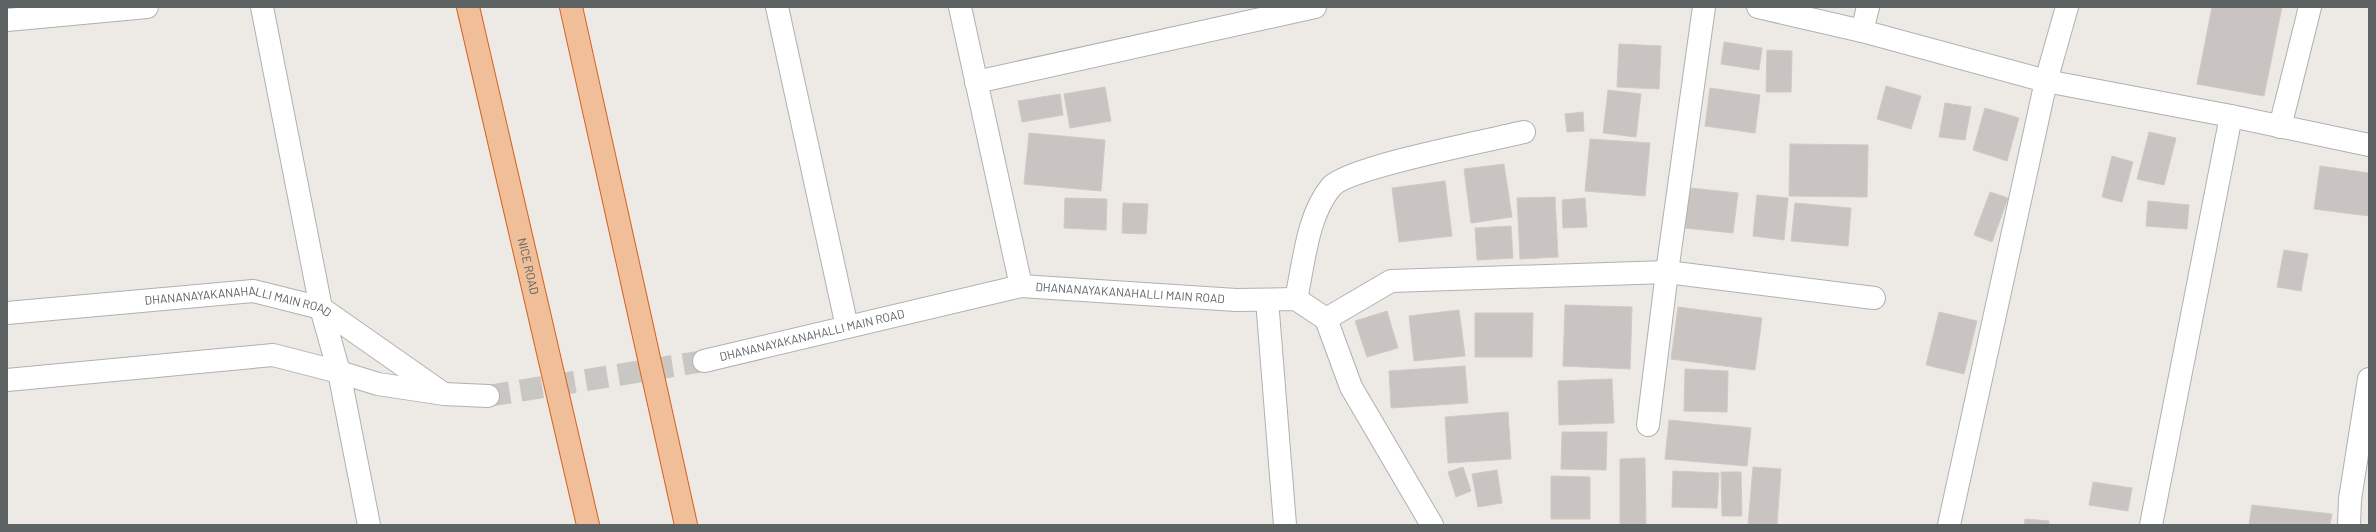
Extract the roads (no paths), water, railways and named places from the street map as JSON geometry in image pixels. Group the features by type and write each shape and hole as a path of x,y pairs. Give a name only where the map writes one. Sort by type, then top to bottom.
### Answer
{"highway":[{"name":"NICE ROAD","path":"468,7 588,525"},
{"path":"571,7 686,525"}],"street":[{"path":"7,20 147,7"},
{"path":"262,7 321,308 339,372 369,525"},
{"path":"777,7 847,327"},
{"path":"960,7 1021,286"},
{"path":"976,82 1315,7"},
{"path":"1648,426 1667,272 1704,7"},
{"path":"1758,7 1862,31 2046,81 2231,116 2369,145"},
{"path":"1862,31 1868,7"},
{"path":"1949,525 2046,81 2067,7"},
{"path":"2280,127 2310,7"},
{"path":"2152,525 2231,116"},
{"path":"1432,525 1351,387 1326,319 1296,299 1313,222 1321,202 1332,185 1361,170 1524,132"},
{"path":"1326,319 1391,282 1667,272 1874,298"},
{"name":"DHANANAYAKANAHALLI MAIN ROAD","path":"704,361 1021,286 1236,300 1296,299"},
{"name":"DHANANAYAKANAHALLI MAIN ROAD","path":"7,313 253,291 321,308 444,394"},
{"path":"1266,300 1284,525"},
{"path":"7,380 272,355 339,372 378,384 444,394 488,396"},
{"path":"2349,525 2350,499 2369,379"}],"tunnel":[{"path":"488,396 704,361"}]}
